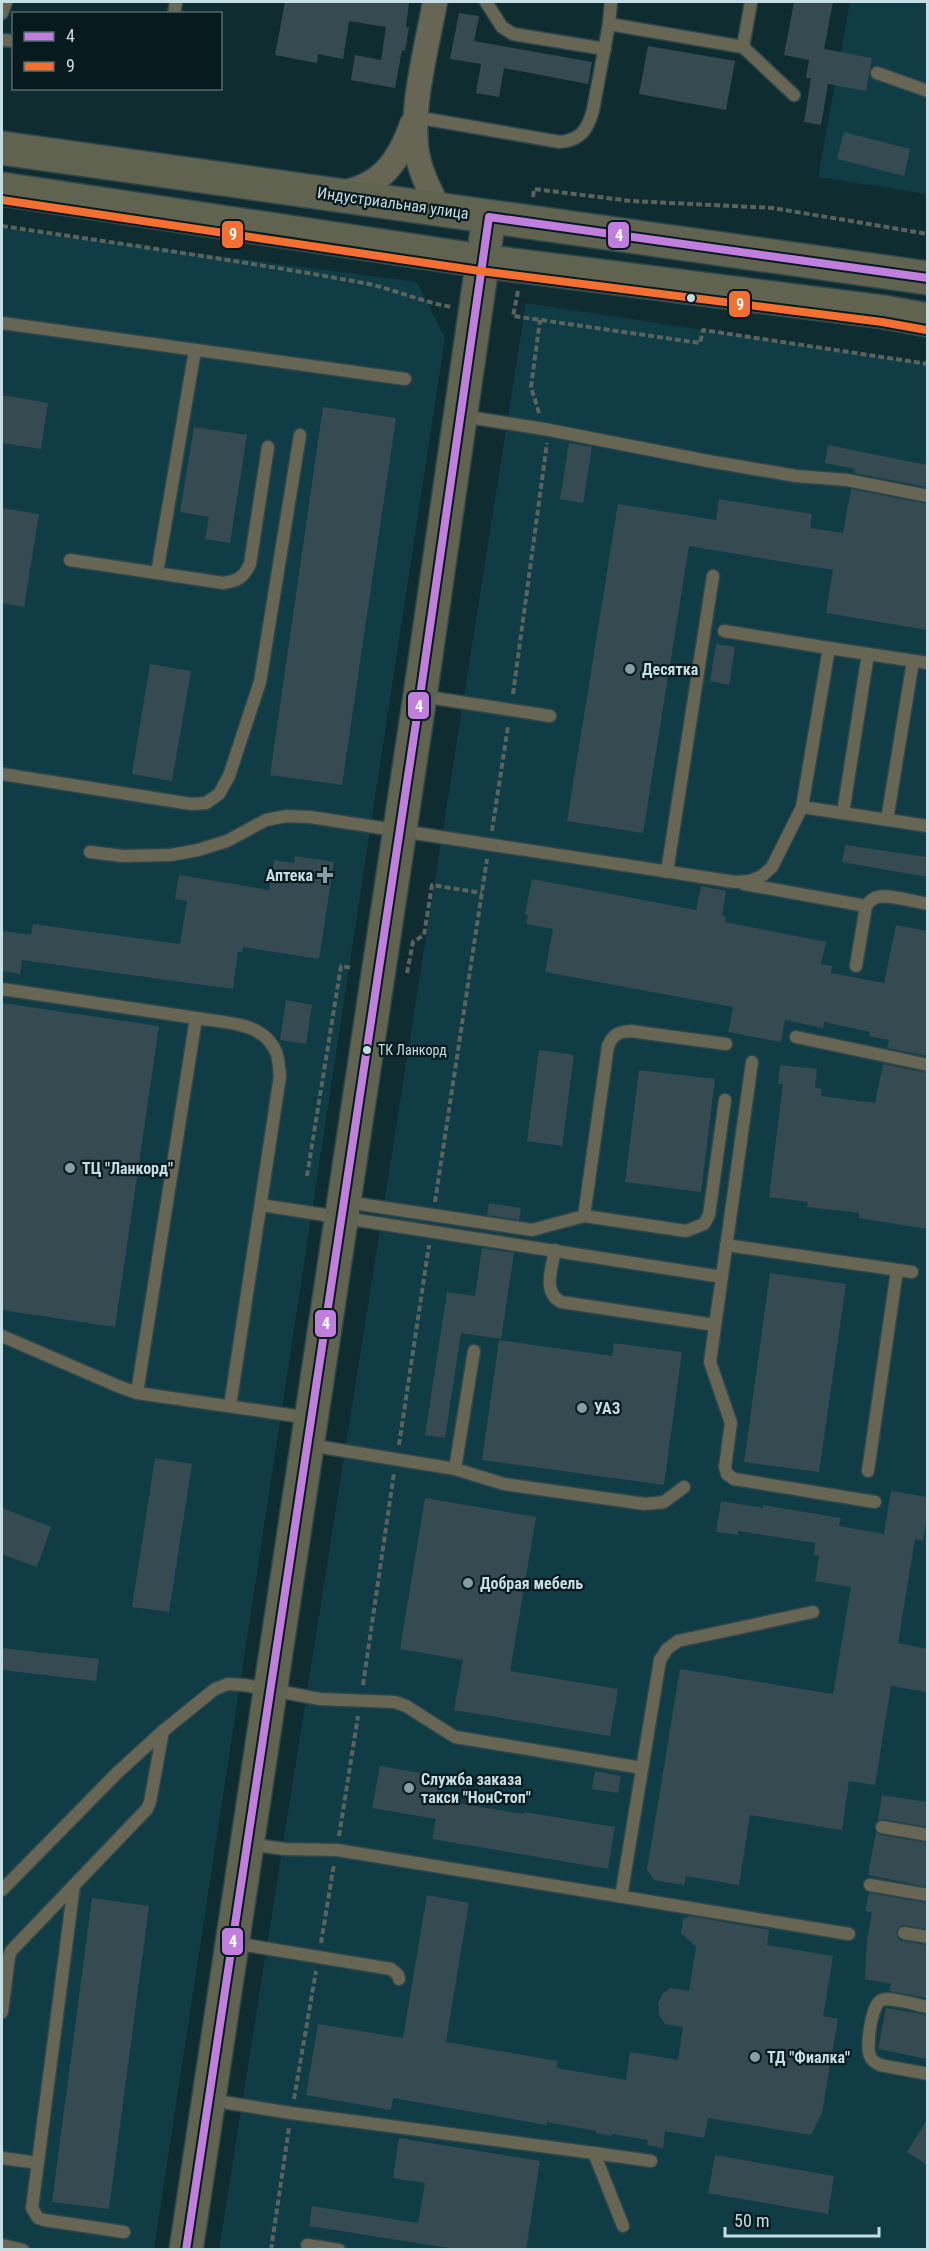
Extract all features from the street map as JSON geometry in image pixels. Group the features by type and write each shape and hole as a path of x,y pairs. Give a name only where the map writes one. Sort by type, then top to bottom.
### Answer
{"main road":[{"name":"Индустриальная улица","path":"2,148 927,278"},
{"path":"2,189 482,261 884,312 927,320"},
{"path":"439,210 482,261"},
{"path":"186,2250 420,696 489,217"}],"street":[{"path":"435,2 415,117 415,142 419,163 439,210"},
{"path":"333,195 356,191 370,184 386,171 396,160 406,142 415,117"}],"lane":[{"path":"2,13 6,2"},
{"path":"486,2 502,27 513,34 605,49"},
{"path":"415,117 560,142 573,141 582,135 589,123 605,49 610,2"},
{"path":"743,47 752,2"},
{"path":"609,24 743,47 794,95"},
{"path":"878,73 927,91"},
{"path":"2,323 405,379"},
{"path":"158,573 195,350"},
{"path":"460,416 544,429 719,463 796,476 847,480 927,496"},
{"path":"2,774 191,804 206,803 219,794 229,776 260,682 300,435"},
{"path":"70,560 223,583 234,582 244,576 250,564 268,447"},
{"path":"667,872 713,576"},
{"path":"724,631 927,663"},
{"path":"735,882 750,881 762,876 772,867 802,807 829,648"},
{"path":"843,813 868,654"},
{"path":"887,820 913,661"},
{"path":"420,696 550,716"},
{"path":"802,807 927,826"},
{"path":"90,852 123,856 171,855 227,841 267,820 287,816 310,817 735,882 867,906"},
{"path":"856,966 867,906 876,897 884,896 927,904"},
{"path":"2,989 251,1027 267,1037 277,1053 280,1076 230,1406"},
{"path":"137,1393 196,1018"},
{"path":"584,1216 608,1046 612,1037 619,1032 630,1031 726,1044"},
{"path":"796,1037 927,1065"},
{"path":"752,1062 710,1362 731,1423 725,1467 727,1474 734,1479 875,1502"},
{"path":"261,1205 433,1215 531,1230 584,1216 686,1231 704,1224 709,1215 724,1100"},
{"path":"342,1209 431,1231 722,1277"},
{"path":"726,1245 912,1272"},
{"path":"555,1250 550,1291 553,1298 561,1302 715,1325"},
{"path":"868,1471 897,1270"},
{"path":"2,1336 137,1393 230,1406 397,1458 455,1469 504,1484 645,1504 664,1502 684,1487"},
{"path":"455,1469 474,1351"},
{"path":"621,1897 660,1660 667,1649 678,1641 813,1611"},
{"path":"2,1890 117,1773 163,1731 215,1689 228,1684 320,1699 385,1701 406,1706 455,1737 642,1768"},
{"path":"2,2012 11,1951 147,1809 163,1731"},
{"path":"882,1827 927,1834"},
{"path":"247,1844 285,1849 337,1850 849,1934"},
{"path":"74,1885 32,2208 38,2218 124,2232"},
{"path":"870,1885 927,1895"},
{"path":"904,1933 927,1937"},
{"path":"232,1943 391,1969 399,1979"},
{"path":"927,2007 887,1999 880,2000 873,2010 868,2048 869,2055 880,2065 927,2074"},
{"path":"208,2100 651,2161"},
{"path":"594,2153 623,2226"},
{"path":"2,2158 38,2163"},
{"path":"2,2245 23,2250"},
{"path":"307,2245 339,2250"}],"path":[{"path":"2,226 233,260 367,284 427,303 513,316"},
{"path":"433,1215 510,710 548,440 531,387 540,320 700,343 703,330 927,364"},
{"path":"271,2250 291,2113 337,1850 431,1231"}],"shaded area":[{"path":"850,2 927,2 927,194 818,177"},
{"path":"2,228 417,282 445,338 154,2249 2,2250"},
{"path":"526,303 927,364 927,2249 219,2250"}],"building":[{"path":"285,2 409,2 406,27 409,27 395,88 351,80 355,55 381,60 386,27 349,21 343,59 318,54 317,63 275,55"},
{"path":"794,2 833,2 824,49 872,58 866,91 828,84 821,125 804,122 811,78 806,78 809,60 784,55"},
{"path":"459,13 479,16 474,41 592,62 588,84 504,68 499,97 476,93 481,64 450,59"},
{"path":"648,46 735,61 726,110 639,94"},
{"path":"844,132 910,149 904,176 837,159"},
{"path":"2,395 48,403 41,449 2,443"},
{"path":"323,407 396,418 342,785 270,775"},
{"path":"194,427 247,435 230,543 205,539 209,517 180,512"},
{"path":"569,443 592,447 583,503 560,499"},
{"path":"828,445 927,465 927,487 854,473 855,469 825,463"},
{"path":"851,489 927,504 927,630 826,613 833,570 689,546 643,833 567,821 618,504 716,520 719,499 812,514 810,528 843,533"},
{"path":"2,508 39,514 24,607 2,603"},
{"path":"716,644 735,647 729,685 710,681"},
{"path":"150,664 191,671 172,781 132,774"},
{"path":"845,845 927,857 927,877 842,862"},
{"path":"295,856 334,862 319,959 243,947 242,952 238,952 233,989 22,960 20,974 2,971 2,931 31,935 33,924 180,944 187,901 175,899 179,875 269,890 274,860 294,863"},
{"path":"532,879 696,910 701,886 726,891 722,915 726,916 725,922 826,942 821,964 832,966 831,973 884,983 896,925 927,931 927,1056 887,1048 889,1040 869,1036 870,1032 824,1022 823,1028 785,1020 781,1042 728,1032 733,1007 545,972 553,929 526,924 528,915 525,914"},
{"path":"286,1000 312,1005 306,1044 280,1040"},
{"name":"ТЦ \"Ланкорд\"","path":"2,1003 159,1026 115,1327 2,1310"},
{"path":"539,1050 574,1055 562,1146 527,1141"},
{"path":"883,1064 927,1073 927,1229 859,1218 859,1213 807,1207 808,1202 769,1197 783,1084 778,1084 780,1065 817,1069 815,1088 822,1089 821,1096 875,1103"},
{"path":"639,1070 715,1079 701,1192 625,1182"},
{"path":"489,1203 521,1208 519,1220 487,1215"},
{"path":"482,1248 514,1253 501,1339 461,1333 445,1438 425,1435 447,1292 475,1296"},
{"path":"770,1273 846,1284 819,1472 744,1462"},
{"path":"499,1340 612,1356 614,1343 682,1352 664,1485 482,1460"},
{"path":"155,1458 192,1464 169,1612 132,1607"},
{"path":"891,1491 927,1497 923,1541 915,1539 898,1643 927,1649 927,1692 891,1686 875,1785 849,1781 842,1830 750,1815 739,1885 686,1876 684,1885 654,1880 647,1870 680,1669 833,1694 851,1587 815,1581 819,1556 814,1555 815,1543 738,1531 738,1535 716,1532 721,1501 763,1508 763,1505 841,1518 839,1526 884,1534"},
{"name":"Добрая мебель","path":"425,1498 536,1517 510,1671 618,1689 610,1736 454,1710 463,1660 400,1649"},
{"path":"2,1508 51,1527 37,1567 2,1554"},
{"path":"2,1648 99,1659 96,1681 2,1670"},
{"path":"380,1766 443,1777 439,1800 615,1827 608,1869 432,1839 436,1819 372,1808"},
{"path":"595,1771 621,1776 618,1793 592,1789"},
{"path":"882,1795 927,1802 927,1827 878,1820"},
{"path":"876,1832 881,1835 927,1843 927,1887 868,1875"},
{"path":"869,1893 927,1903 927,1929 902,1925 896,1932 898,1939 902,1941 927,1945 927,1998 889,1991 891,1984 865,1979 867,1940 872,1912 865,1911"},
{"path":"427,1895 469,1903 446,2042 558,2061 556,2068 626,2080 630,2052 678,2060 683,2027 665,2024 659,2015 658,2003 663,1993 671,1988 689,1991 696,1947 681,1933 683,1919 690,1916 769,1930 767,1945 833,1956 823,2016 838,2019 822,2113 811,2135 708,2118 704,2138 665,2131 663,2148 647,2145 648,2140 612,2134 612,2136 547,2122 547,2125 393,2098 391,2110 306,2095 318,2024 403,2038"},
{"path":"92,1898 149,1906 109,2209 52,2202"},
{"path":"886,2008 927,2015 927,2059 878,2049"},
{"path":"927,2120 927,2165 907,2152"},
{"path":"399,2138 540,2161 526,2250 461,2250 309,2226 312,2206 418,2223 425,2183 393,2178"},
{"path":"715,2155 834,2176 828,2214 708,2193"}],"transit line":[{"name":"9","path":"2,200 480,271 882,322 926,330"},
{"name":"4","path":"186,2250 420,696 489,217 928,278"}],"place":[{"name":"Десятка","path":"630,669"},
{"name":"Аптека","path":"325,875"},
{"name":"ТК Ланкорд","path":"367,1050"},
{"name":"ТЦ \"Ланкорд\"","path":"70,1168"},
{"name":"УАЗ","path":"582,1408"},
{"name":"Добрая мебель","path":"468,1583"},
{"name":"Служба заказа такси \"НонСтоп\"","path":"409,1788"},
{"name":"ТД \"Фиалка\"","path":"755,2057"}]}
